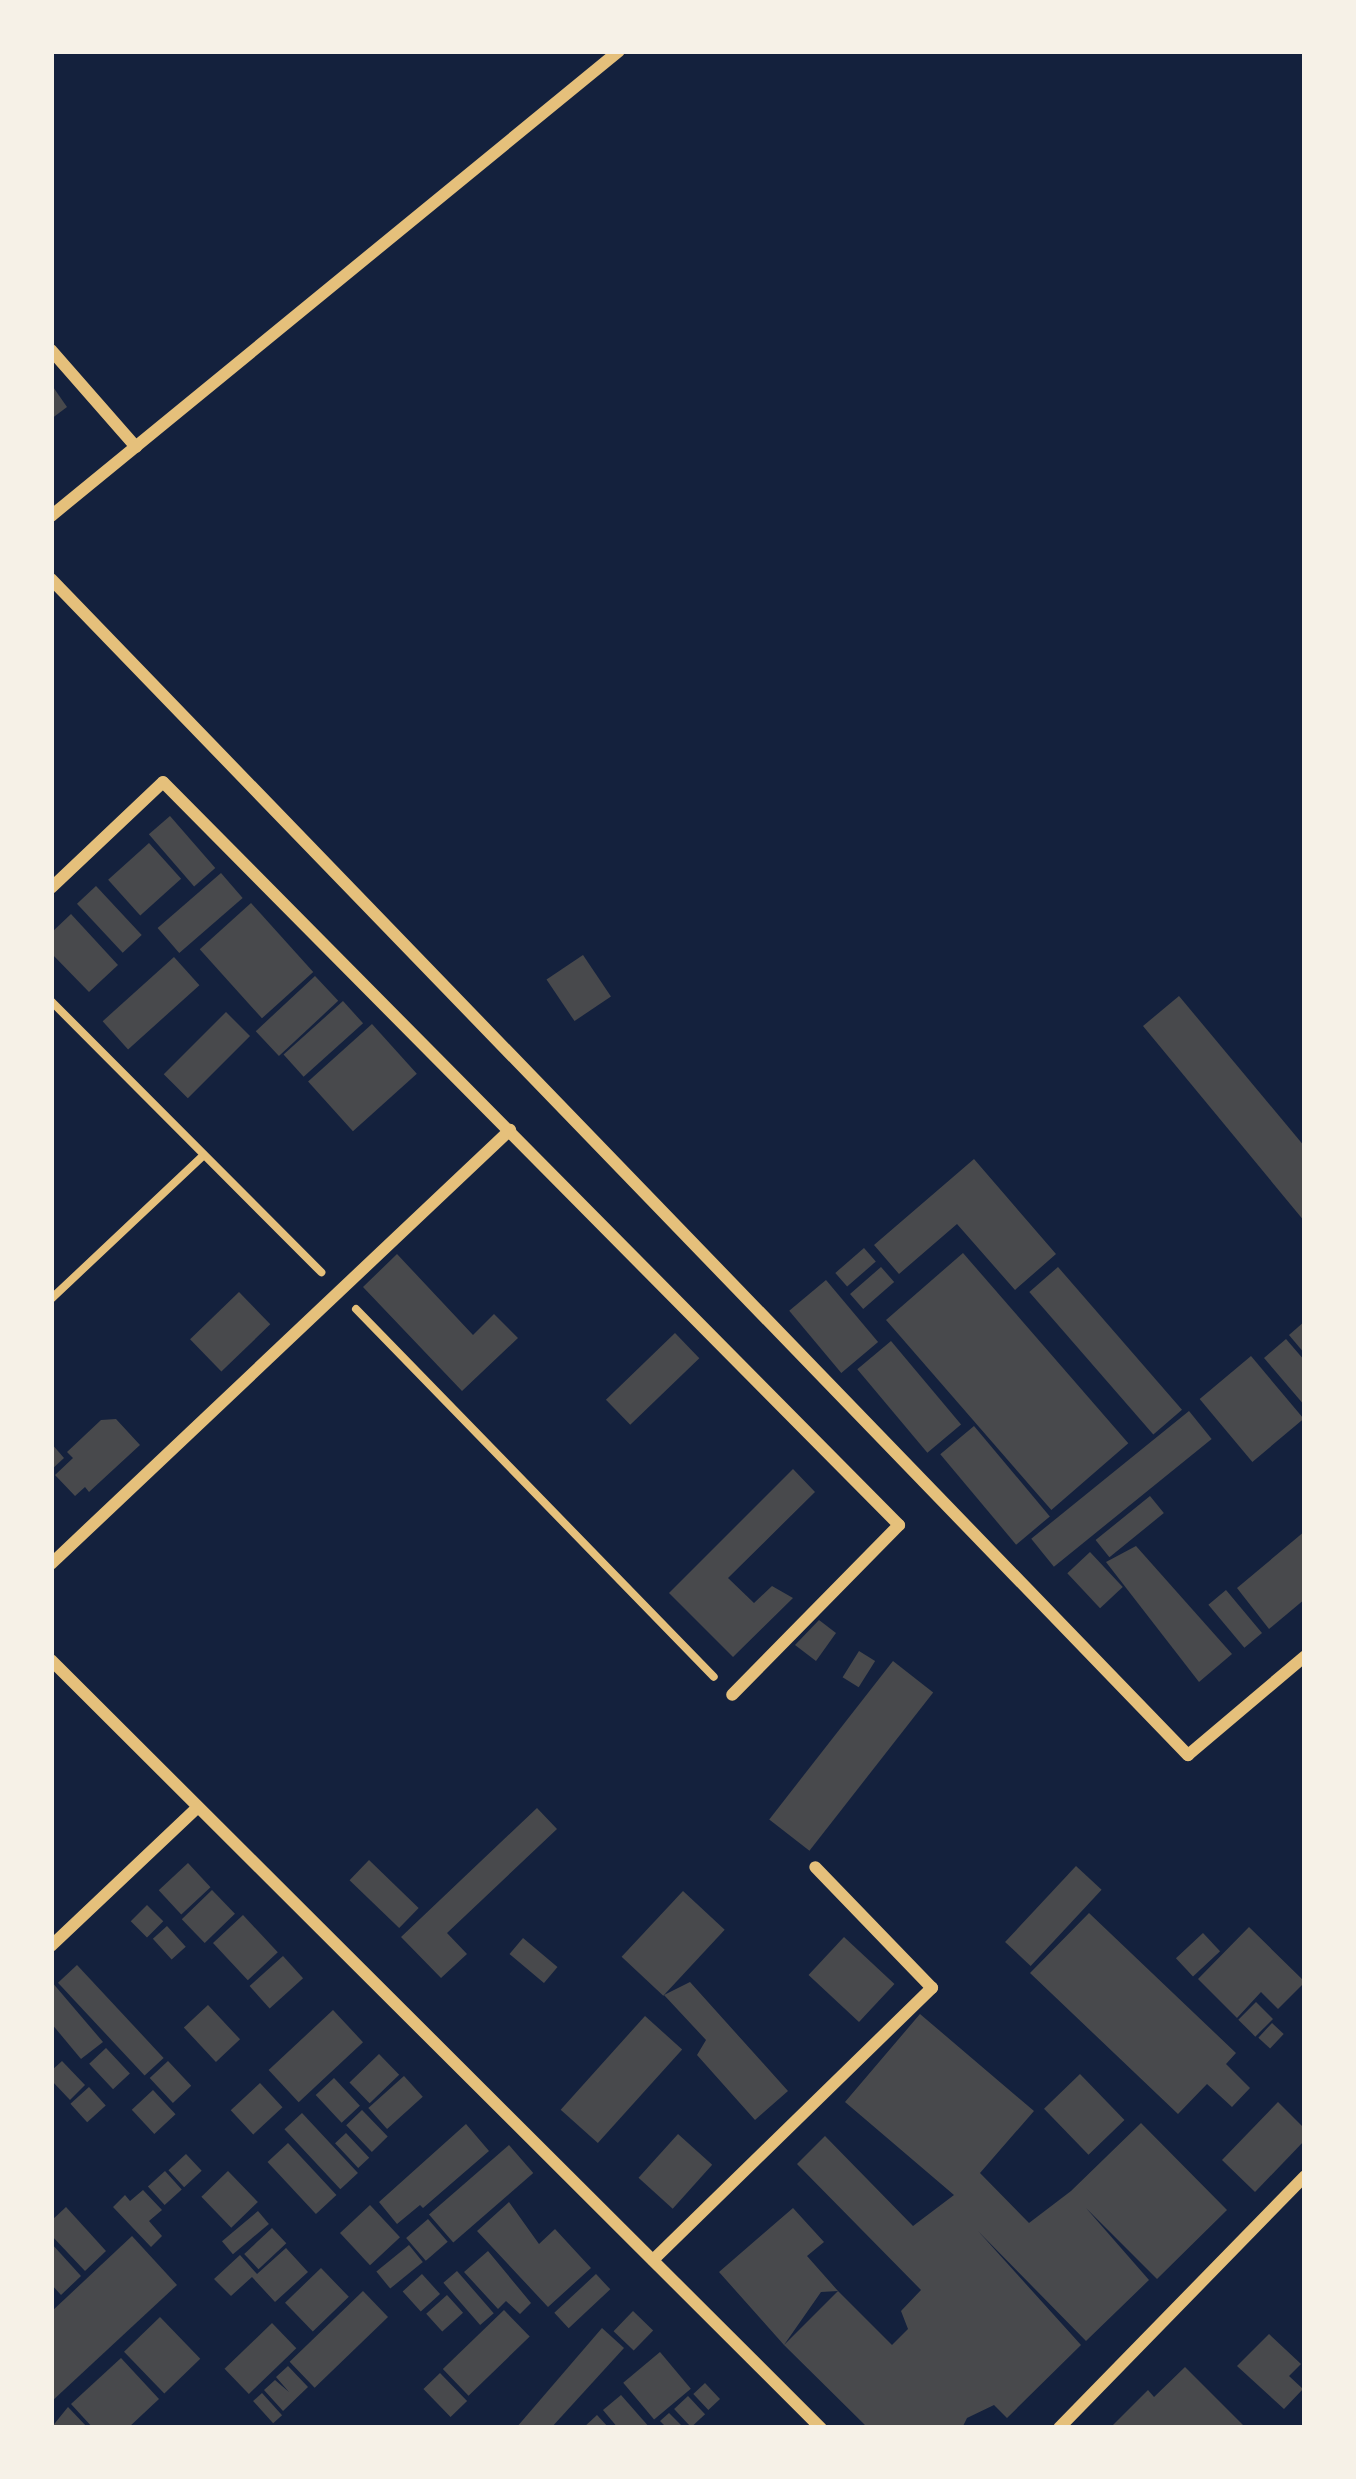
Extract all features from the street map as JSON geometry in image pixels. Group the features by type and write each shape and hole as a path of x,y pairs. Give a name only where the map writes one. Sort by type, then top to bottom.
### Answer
{"street":[{"path":"51,516 619,51"},
{"path":"51,350 136,447"},
{"path":"51,579 1188,1755 1305,1656"},
{"path":"51,889 163,782 899,1525 733,1695"},
{"path":"51,1564 510,1130"},
{"path":"51,1660 821,2428"},
{"path":"51,1946 198,1807"},
{"path":"653,2260 932,1988 815,1867"},
{"path":"1059,2428 1305,2176"}],"path":[{"path":"51,1001 733,1695"},
{"path":"51,1299 204,1155"}],"building":[{"path":"51,384 67,407 51,419"},
{"path":"170,816 215,868 194,886 149,834"},
{"path":"149,843 181,879 140,915 108,880"},
{"path":"221,873 243,898 179,953 158,928"},
{"path":"96,886 142,935 123,953 77,904"},
{"path":"251,903 313,972 262,1018 200,949"},
{"path":"71,914 118,965 89,992 51,953 51,933"},
{"path":"583,955 611,996 574,1021 547,980"},
{"path":"174,957 199,985 128,1049 103,1021"},
{"path":"315,976 338,1001 279,1056 256,1031"},
{"path":"1179,996 1305,1147 1305,1222 1143,1026"},
{"path":"343,1001 363,1023 304,1077 284,1055"},
{"path":"226,1012 250,1036 188,1098 164,1074"},
{"path":"372,1024 417,1074 353,1131 308,1082"},
{"path":"974,1159 1056,1254 1015,1290 957,1224 899,1274 874,1245"},
{"path":"864,1248 876,1262 847,1287 835,1273"},
{"path":"963,1253 1128,1443 1051,1510 886,1320"},
{"path":"397,1254 473,1335 494,1314 518,1338 462,1391 363,1287"},
{"path":"881,1267 894,1282 863,1309 850,1294"},
{"path":"1058,1267 1182,1410 1153,1435 1029,1292"},
{"path":"826,1280 878,1342 841,1373 789,1311"},
{"path":"239,1292 270,1324 221,1372 190,1339"},
{"path":"1305,1321 1305,1354 1289,1335"},
{"path":"675,1333 699,1358 630,1425 606,1400"},
{"path":"1286,1339 1305,1361 1305,1406 1264,1358"},
{"path":"891,1341 961,1424 927,1453 857,1369"},
{"path":"1251,1356 1304,1419 1252,1462 1200,1399"},
{"path":"1189,1411 1212,1439 1054,1567 1031,1539"},
{"path":"116,1419 140,1445 89,1492 85,1487 75,1496 55,1475 73,1458 67,1452 101,1420"},
{"path":"974,1426 1050,1516 1016,1545 940,1454"},
{"path":"51,1443 64,1458 51,1470"},
{"path":"793,1469 815,1492 728,1578 754,1603 772,1586 793,1598 733,1657 669,1593"},
{"path":"1150,1496 1164,1513 1109,1557 1096,1540"},
{"path":"1305,1531 1305,1599 1269,1629 1237,1588"},
{"path":"1136,1546 1232,1654 1199,1682 1106,1562"},
{"path":"1090,1552 1123,1587 1100,1608 1067,1573"},
{"path":"1226,1590 1262,1633 1244,1648 1208,1605"},
{"path":"819,1620 836,1633 816,1661 795,1645"},
{"path":"859,1651 875,1661 859,1687 843,1677"},
{"path":"893,1661 933,1692 809,1851 769,1819"},
{"path":"537,1808 557,1829 447,1933 467,1954 441,1978 401,1937"},
{"path":"369,1860 419,1908 399,1928 350,1880"},
{"path":"188,1863 211,1887 181,1914 159,1890"},
{"path":"1076,1866 1102,1890 1031,1966 1005,1942"},
{"path":"212,1890 235,1914 205,1943 182,1919"},
{"path":"683,1891 725,1930 663,1996 622,1957"},
{"path":"147,1905 163,1921 147,1938 131,1921"},
{"path":"1089,1913 1236,2053 1226,2064 1250,2088 1232,2107 1207,2084 1178,2114 1030,1973"},
{"path":"243,1915 278,1952 248,1980 213,1943"},
{"path":"167,1926 186,1947 172,1960 153,1939"},
{"path":"1249,1927 1305,1982 1278,2009 1261,1992 1237,2018 1198,1979"},
{"path":"1203,1933 1220,1951 1193,1977 1176,1958"},
{"path":"844,1937 894,1984 859,2022 809,1975"},
{"path":"523,1938 557,1967 544,1983 510,1954"},
{"path":"283,1956 303,1978 270,2008 250,1986"},
{"path":"77,1965 164,2058 145,2076 58,1983"},
{"path":"51,1981 103,2042 81,2059 51,2023"},
{"path":"690,1982 788,2091 755,2120 697,2055 706,2040 664,1995"},
{"path":"1256,2002 1273,2019 1255,2037 1238,2020"},
{"path":"208,2005 240,2039 216,2062 184,2028"},
{"path":"333,2010 363,2042 299,2102 269,2070"},
{"path":"920,2014 1034,2111 980,2173 1029,2223 1071,2191 1141,2123 1227,2210 1157,2279 1086,2208 1149,2280 1086,2341 978,2231 1081,2345 1007,2418 994,2405 967,2418 962,2428 868,2428 784,2345 838,2291 892,2345 908,2329 901,2311 921,2290 797,2164 825,2136 913,2226 954,2195 845,2102"},
{"path":"645,2016 682,2049 598,2143 561,2110"},
{"path":"1272,2023 1284,2034 1270,2049 1258,2038"},
{"path":"106,2048 130,2074 113,2089 89,2064"},
{"path":"379,2054 399,2075 370,2103 350,2082"},
{"path":"62,2061 85,2085 70,2100 51,2080 51,2071"},
{"path":"168,2061 191,2086 173,2103 150,2078"},
{"path":"1080,2074 1124,2120 1088,2155 1044,2109"},
{"path":"404,2076 423,2097 387,2129 368,2108"},
{"path":"334,2078 360,2106 342,2123 316,2095"},
{"path":"260,2083 283,2107 253,2134 231,2110"},
{"path":"89,2087 106,2106 87,2122 70,2104"},
{"path":"153,2090 176,2114 154,2134 132,2110"},
{"path":"1278,2102 1305,2129 1305,2140 1255,2192 1222,2160"},
{"path":"362,2110 388,2137 372,2152 346,2125"},
{"path":"302,2113 358,2173 340,2189 284,2129"},
{"path":"466,2124 489,2151 423,2208 420,2205 397,2224 379,2202"},
{"path":"346,2133 369,2158 358,2168 335,2143"},
{"path":"678,2134 712,2165 673,2209 639,2178"},
{"path":"288,2143 336,2195 316,2214 268,2162"},
{"path":"509,2145 533,2173 453,2242 429,2215"},
{"path":"186,2154 202,2171 184,2187 168,2170"},
{"path":"165,2171 182,2190 165,2205 148,2186"},
{"path":"228,2171 258,2202 231,2228 201,2197"},
{"path":"143,2190 162,2210 149,2221 162,2236 151,2247 113,2207 125,2195 130,2201"},
{"path":"509,2202 539,2244 555,2229 591,2268 548,2307 477,2231"},
{"path":"370,2205 400,2237 370,2265 340,2233"},
{"path":"66,2207 106,2251 85,2271 51,2235 51,2221"},
{"path":"793,2208 824,2242 807,2256 838,2291 821,2292 784,2345 719,2272"},
{"path":"258,2211 269,2224 233,2254 222,2241"},
{"path":"428,2219 448,2242 426,2261 406,2238"},
{"path":"272,2228 286,2243 259,2269 244,2254"},
{"path":"132,2236 177,2285 51,2402 51,2312"},
{"path":"51,2243 81,2276 61,2295 51,2284"},
{"path":"409,2245 423,2262 390,2289 376,2271"},
{"path":"286,2248 308,2272 275,2302 252,2277 231,2296 214,2279 240,2255 257,2274"},
{"path":"488,2251 531,2303 520,2314 506,2301 498,2309 464,2272"},
{"path":"321,2268 349,2297 313,2332 285,2303"},
{"path":"457,2271 494,2313 480,2325 443,2283"},
{"path":"422,2274 440,2294 421,2311 403,2291"},
{"path":"596,2274 610,2289 569,2328 554,2313"},
{"path":"363,2291 388,2317 315,2388 290,2362"},
{"path":"447,2295 463,2313 442,2332 426,2314"},
{"path":"504,2310 530,2337 469,2396 443,2369"},
{"path":"633,2311 653,2330 634,2351 614,2331"},
{"path":"160,2317 200,2359 164,2393 124,2352"},
{"path":"272,2323 296,2348 249,2394 225,2369"},
{"path":"602,2328 624,2348 551,2428 516,2428"},
{"path":"1269,2334 1301,2364 1289,2376 1303,2389 1284,2409 1237,2366"},
{"path":"660,2352 691,2389 654,2420 623,2383"},
{"path":"121,2358 159,2399 128,2428 93,2428 71,2404"},
{"path":"288,2366 308,2387 283,2411 264,2390 275,2380 289,2392 276,2377"},
{"path":"1185,2367 1246,2428 1110,2428 1148,2390 1154,2397"},
{"path":"440,2373 467,2401 451,2417 423,2389"},
{"path":"705,2383 720,2399 708,2410 693,2394"},
{"path":"262,2393 282,2415 273,2423 253,2401"},
{"path":"621,2395 650,2428 618,2428 603,2410"},
{"path":"688,2396 705,2414 691,2427 674,2409"},
{"path":"68,2407 88,2428 51,2428"},
{"path":"669,2413 684,2428 667,2428 660,2421"},
{"path":"597,2415 609,2428 583,2428"}]}
